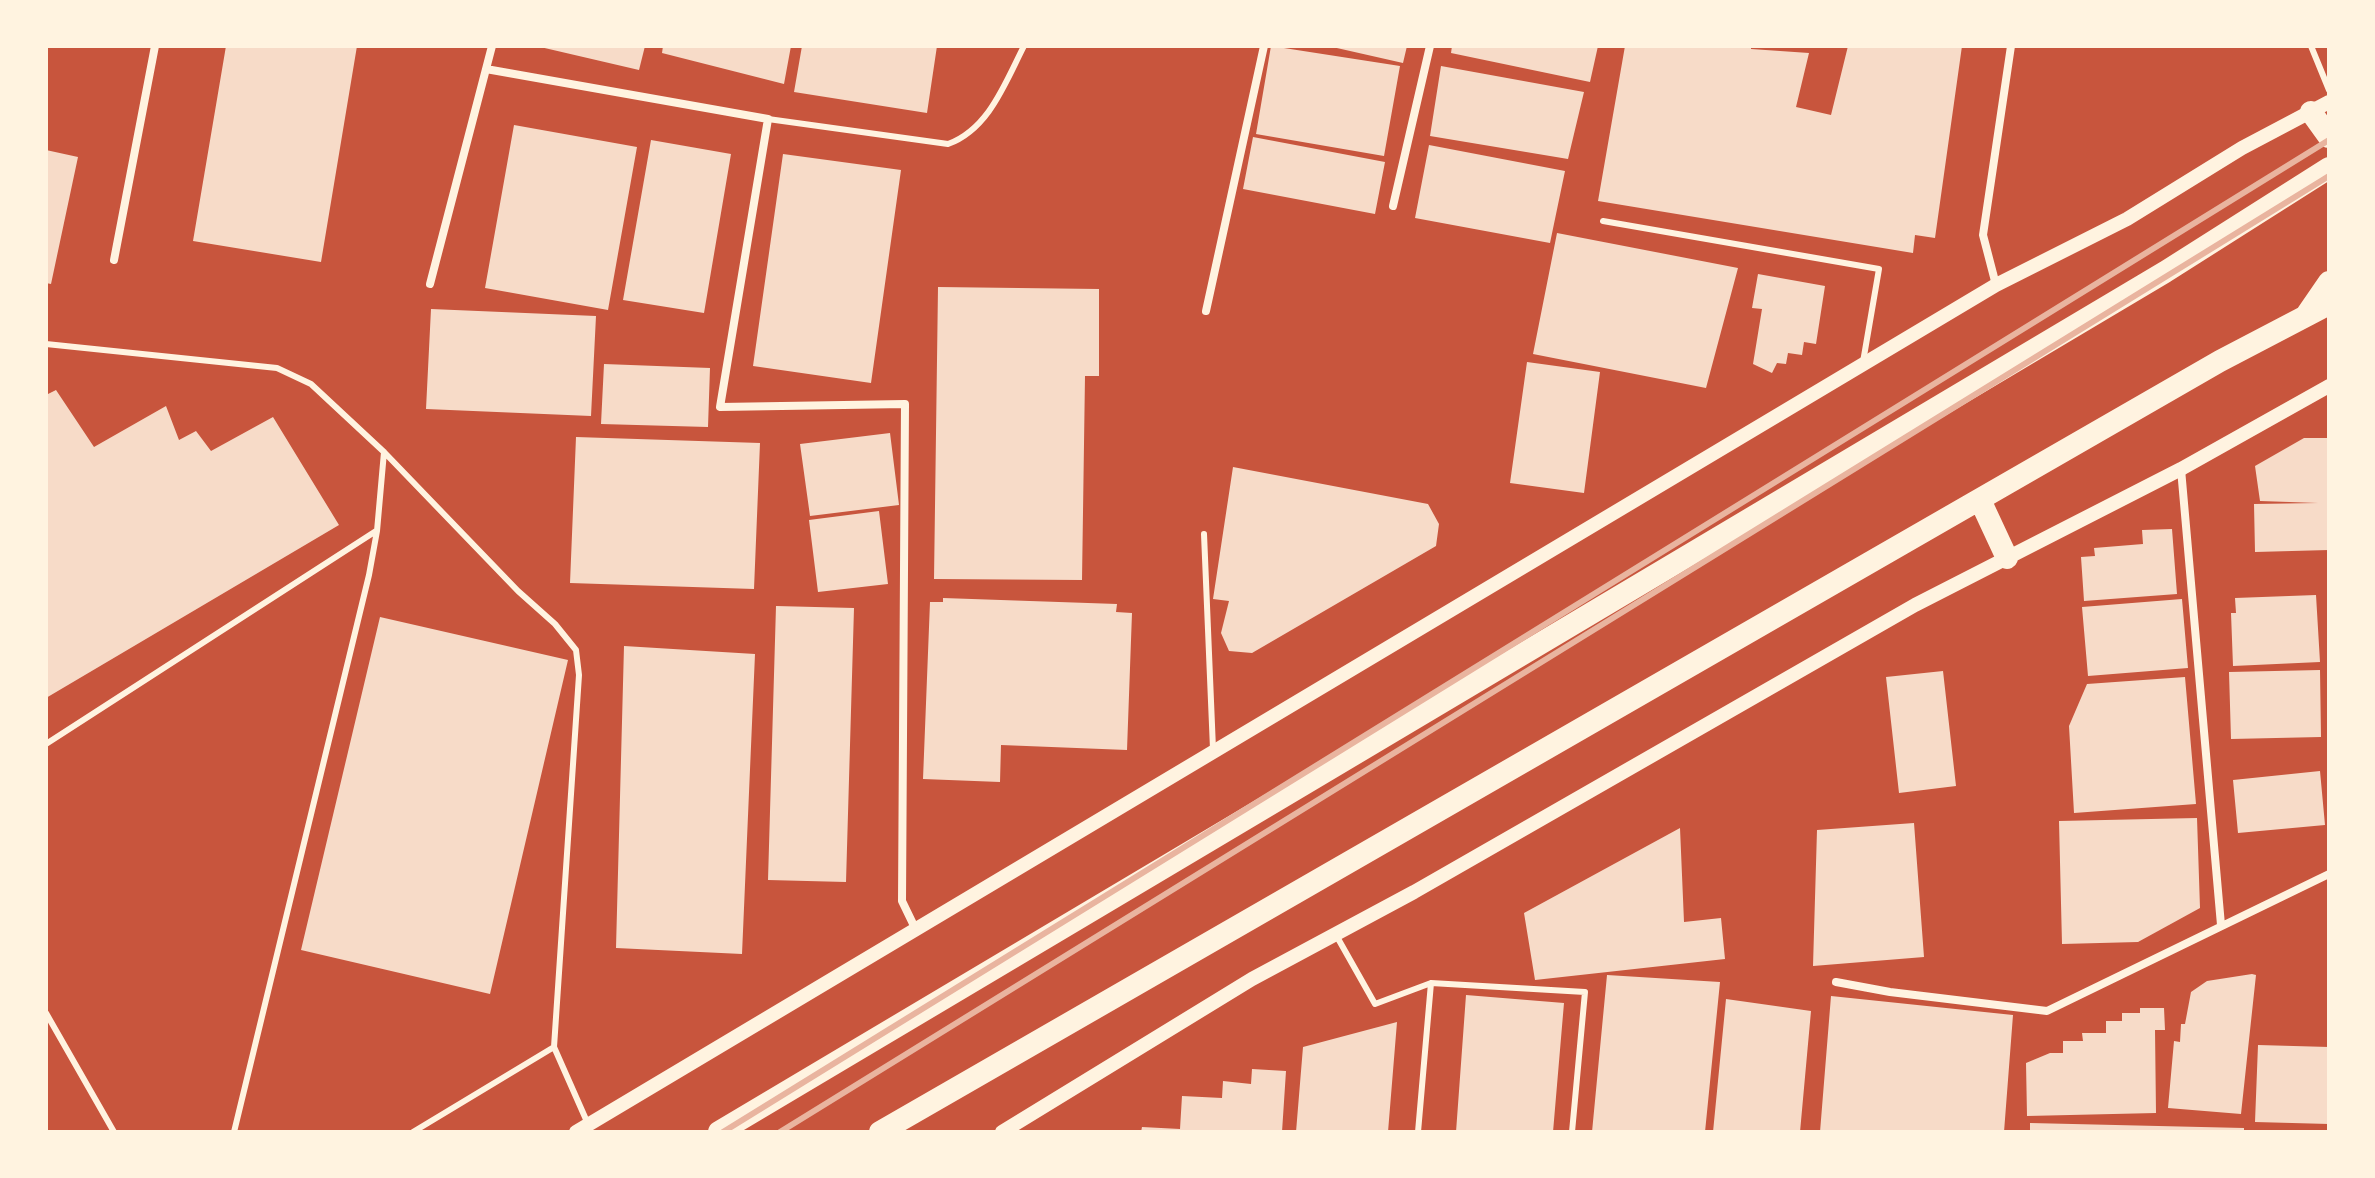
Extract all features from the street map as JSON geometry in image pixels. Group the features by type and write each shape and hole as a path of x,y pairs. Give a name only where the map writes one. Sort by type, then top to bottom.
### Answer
{"highway":[{"path":"2320,107 2329,137"},
{"path":"719,1132 2165,272 2329,168"},
{"path":"2303,319 2329,282"},
{"path":"880,1132 2220,361 2329,304"},
{"path":"1980,500 2007,558"}],"street":[{"path":"114,260 155,46"},
{"path":"430,284 492,46"},
{"path":"1206,311 1264,46"},
{"path":"1393,206 1430,46"},
{"path":"1996,285 1983,235 2011,46"},
{"path":"486,69 768,119 720,407 905,404 902,901 916,930"},
{"path":"582,1128 1213,749 1996,285 2127,219 2242,148 2320,107"},
{"path":"1003,1132 1252,979 1414,892 1915,605 2181,469 2329,386"},
{"path":"2181,469 2221,925"},
{"path":"1836,982 1890,992 2047,1011 2329,874"}],"lane":[{"path":"768,119 948,144 965,138 978,126 996,100 1024,46"},
{"path":"2311,46 2329,90"},
{"path":"1603,221 1879,269 1863,366"},
{"path":"46,344 277,368 311,384 384,452 518,591 555,624 576,650 579,675 554,1047 582,1128"},
{"path":"234,1132 369,575 377,531 384,452"},
{"path":"46,744 377,531"},
{"path":"1204,534 1213,749"},
{"path":"1336,935 1375,1004 1431,983 1585,992 1572,1132"},
{"path":"1418,1132 1431,983"},
{"path":"46,1013 114,1132"},
{"path":"413,1132 554,1047"}],"building":[{"path":"226,46 357,46 321,262 193,241"},
{"path":"536,46 645,46 639,70"},
{"path":"663,46 791,46 784,84 662,53"},
{"path":"802,46 937,46 927,113 794,92"},
{"path":"1271,46 1400,66 1384,156 1256,134"},
{"path":"1328,46 1407,46 1403,63"},
{"path":"1452,46 1598,46 1590,82 1451,53"},
{"path":"1625,46 1751,46 1751,49 1809,53 1796,107 1831,115 1848,46 1962,46 1935,238 1915,235 1913,253 1598,201"},
{"path":"1441,66 1584,92 1568,159 1430,136"},
{"path":"514,125 637,147 608,310 485,288"},
{"path":"1253,137 1385,162 1375,214 1243,189"},
{"path":"651,140 731,154 704,313 623,300"},
{"path":"1429,145 1565,171 1550,243 1415,218"},
{"path":"46,150 78,157 51,284 46,283"},
{"path":"783,154 901,170 871,383 753,366"},
{"path":"1557,233 1738,268 1706,388 1533,354"},
{"path":"1758,274 1825,286 1816,344 1804,342 1802,355 1788,353 1786,364 1777,363 1772,373 1753,364 1762,309 1752,308"},
{"path":"938,287 1099,289 1099,376 1085,376 1082,580 934,579"},
{"path":"431,309 596,316 591,416 426,409"},
{"path":"1527,362 1600,372 1584,493 1510,483"},
{"path":"604,364 710,368 708,427 601,424"},
{"path":"56,390 94,447 166,406 179,440 196,431 211,451 273,417 339,525 46,698 46,395"},
{"path":"890,433 899,505 810,516 800,444"},
{"path":"576,437 760,443 754,589 570,583"},
{"path":"2304,438 2329,438 2329,550 2255,552 2254,504 2318,503 2260,501 2255,466"},
{"path":"1233,467 1428,504 1439,524 1436,546 1252,653 1229,651 1221,633 1229,601 1213,599"},
{"path":"879,511 888,584 818,592 809,520"},
{"path":"2172,529 2177,594 2084,601 2081,557 2095,556 2094,548 2143,544 2142,530"},
{"path":"2316,595 2320,662 2233,666 2231,613 2236,613 2235,598"},
{"path":"943,598 1117,604 1116,612 1132,613 1127,750 1001,745 1000,782 923,779 930,602 943,602"},
{"path":"2182,599 2188,668 2088,676 2082,607"},
{"path":"776,606 854,608 846,882 768,880"},
{"path":"380,617 568,660 490,994 301,950"},
{"path":"624,646 755,654 742,954 616,948"},
{"path":"2320,670 2321,737 2231,739 2229,672"},
{"path":"1943,671 1956,786 1899,793 1886,677"},
{"path":"2185,677 2196,804 2074,813 2069,726 2087,684"},
{"path":"2320,771 2325,825 2238,833 2233,780"},
{"path":"2197,818 2200,908 2138,942 2062,944 2059,821"},
{"path":"1914,823 1924,957 1813,966 1817,830"},
{"path":"1680,828 1684,922 1721,918 1725,959 1535,980 1524,913"},
{"path":"1607,975 1720,982 1705,1132 1592,1132"},
{"path":"2256,975 2241,1114 2168,1108 2174,1041 2180,1042 2181,1024 2185,1024 2191,992 2207,981"},
{"path":"1466,995 1564,1003 1553,1132 1456,1132"},
{"path":"1831,996 2013,1015 2004,1132 1820,1132"},
{"path":"1726,999 1811,1011 1800,1132 1713,1132"},
{"path":"2140,1008 2164,1008 2165,1030 2155,1030 2156,1113 2027,1116 2026,1063 2050,1053 2063,1053 2063,1041 2083,1041 2082,1033 2106,1033 2106,1021 2122,1021 2122,1013 2140,1013"},
{"path":"1397,1022 1388,1132 1296,1132 1303,1047"},
{"path":"2258,1045 2329,1047 2329,1124 2255,1122"},
{"path":"1252,1069 1286,1071 1282,1132 1141,1132 1142,1127 1180,1129 1182,1096 1222,1098 1223,1081 1251,1084"},
{"path":"2030,1123 2244,1128 2244,1132 2030,1132"}],"railway":[{"path":"723,1132 2329,140"},
{"path":"780,1132 2329,176"}]}
